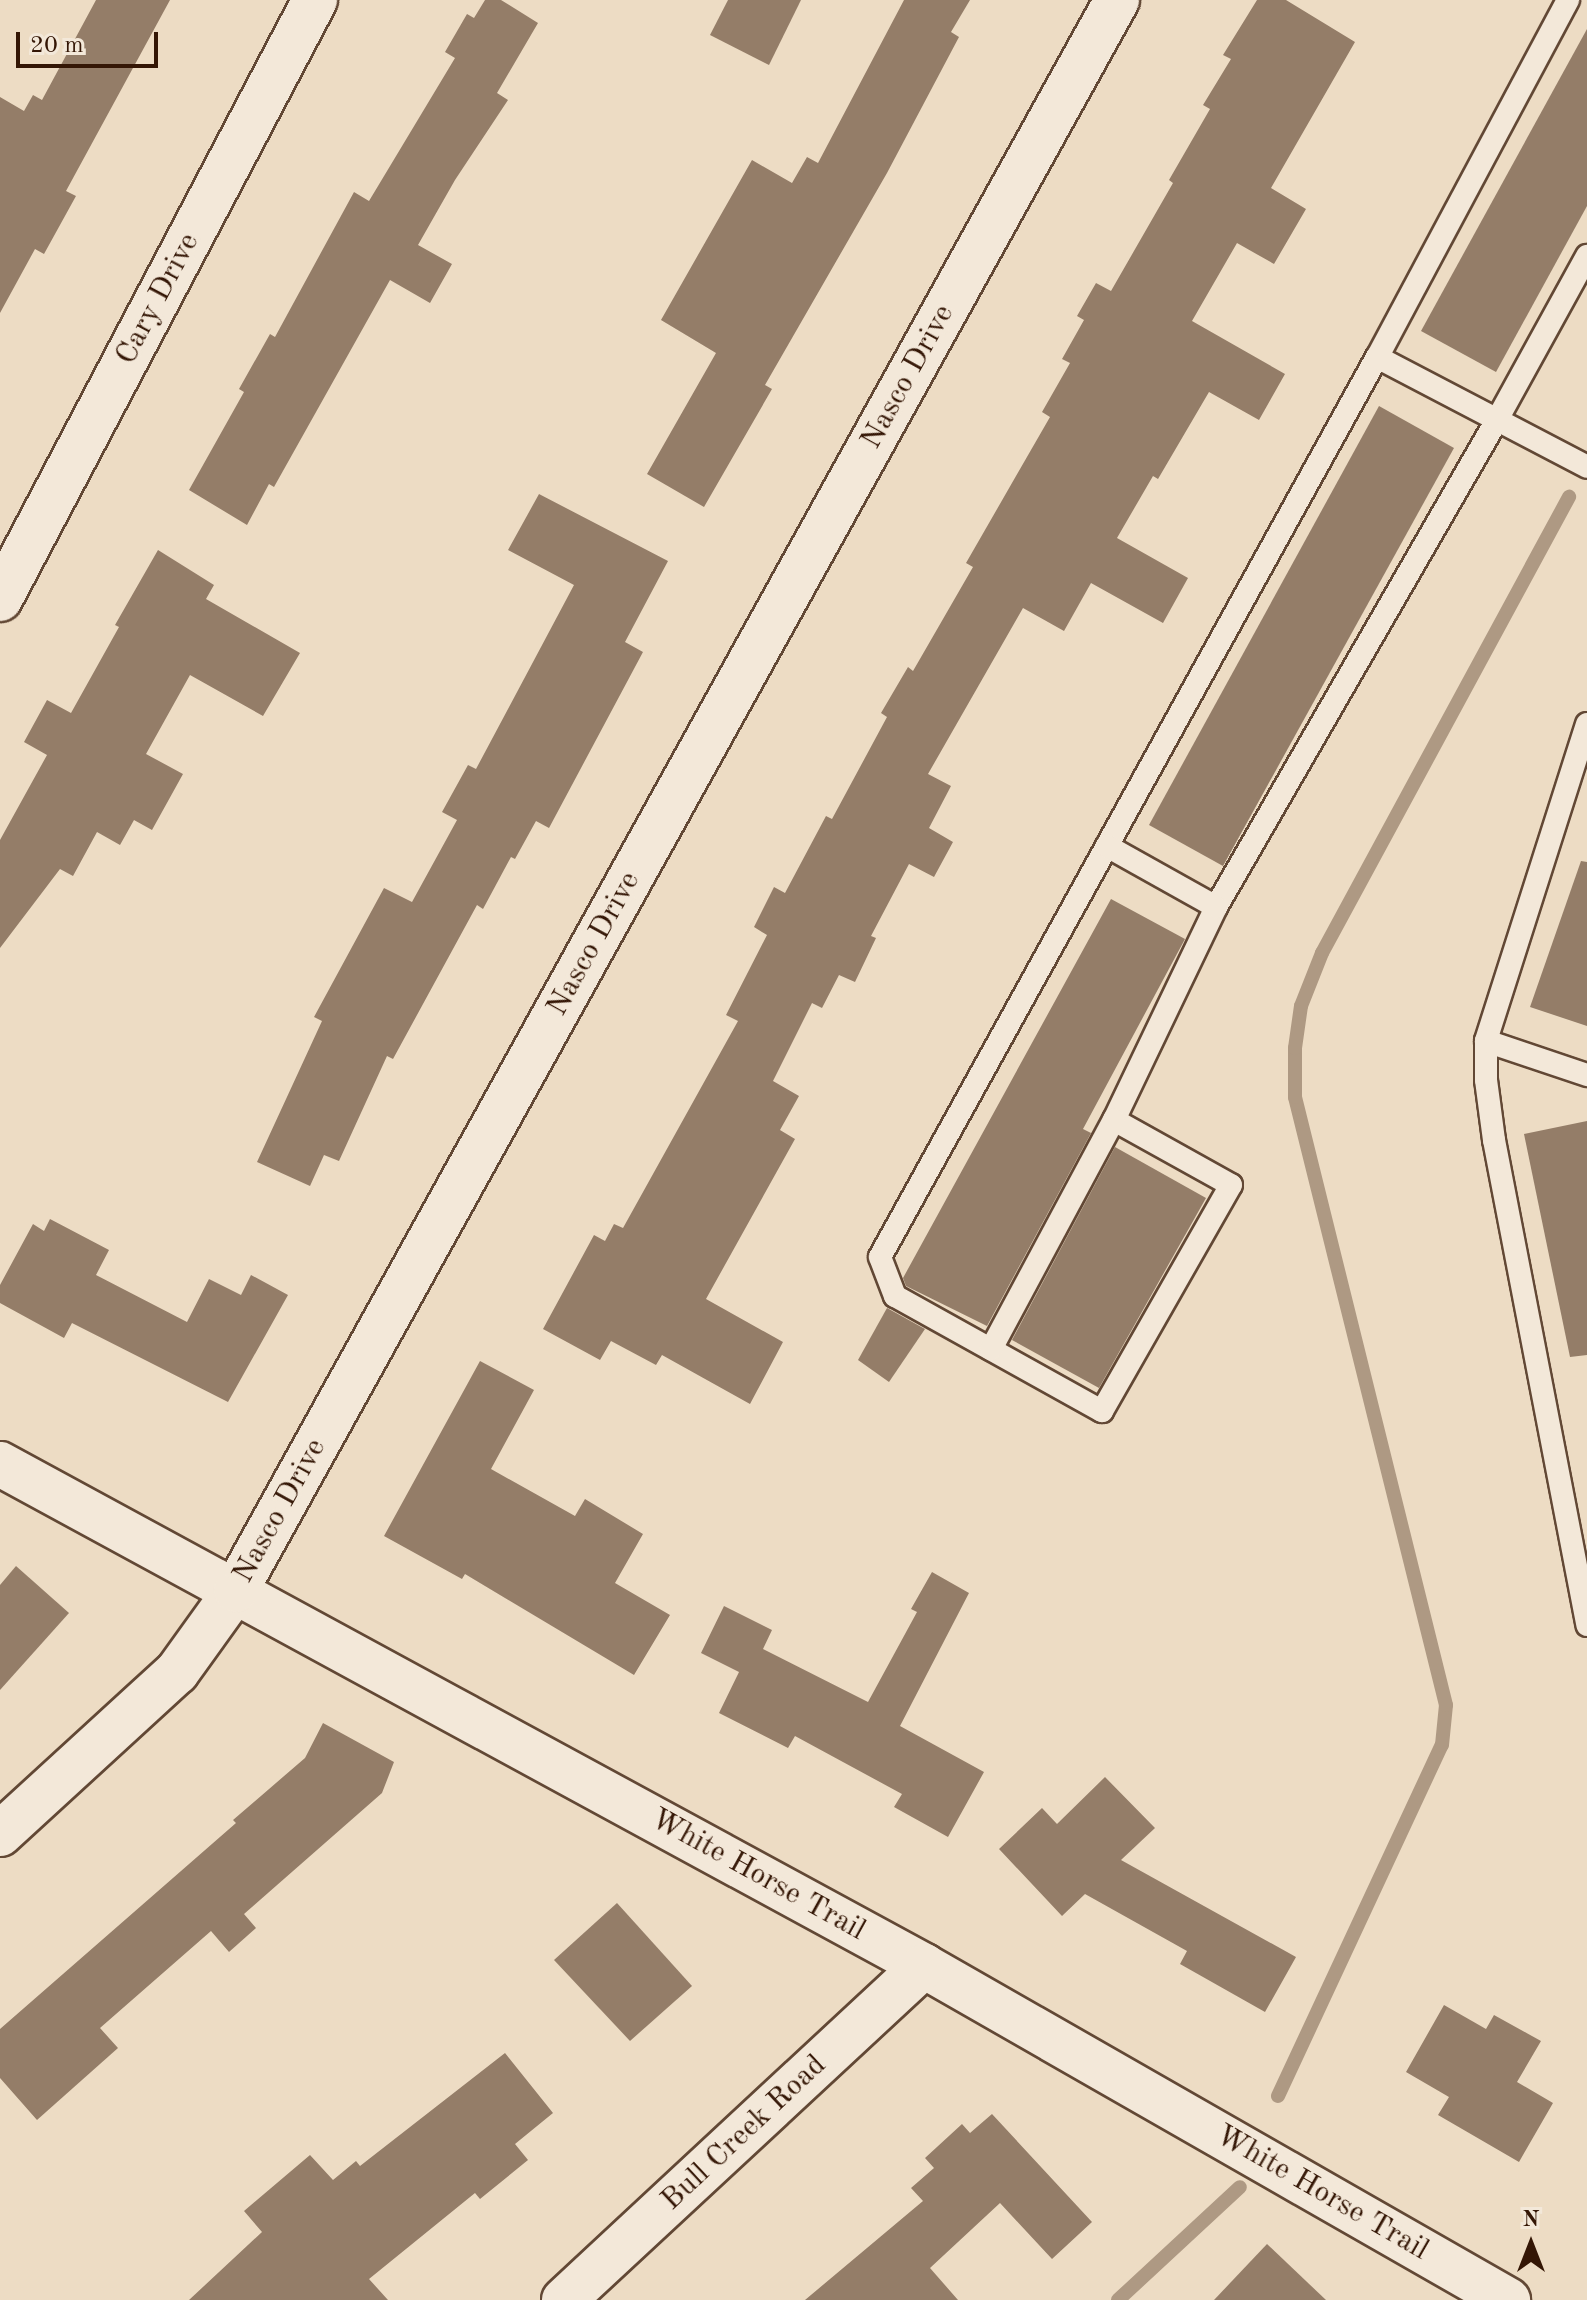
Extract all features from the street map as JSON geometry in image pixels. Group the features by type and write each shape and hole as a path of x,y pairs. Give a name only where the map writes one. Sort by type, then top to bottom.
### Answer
{"street":[{"name":"Cary Drive","path":"0,599 315,0"},
{"name":"Nasco Drive","path":"0,1834 177,1672 236,1590 1117,0"},
{"name":"White Horse Trail","path":"0,1464 924,1966 1508,2300"},
{"name":"Bull Creek Road","path":"564,2300 924,1966"}],"lane":[{"path":"1114,1120 1231,1185 1102,1411 895,1296 880,1257 1377,357 1568,0"},
{"path":"991,1349 1114,1120 1216,907 1498,418 1587,256"},
{"path":"1377,357 1587,467"},
{"path":"1587,724 1486,1041 1486,1080 1494,1140 1587,1625"},
{"path":"1107,846 1216,907"},
{"path":"1486,1041 1587,1075"}],"building":[{"path":"96,0 170,0 66,191 76,196 44,254 35,249 0,313 0,97 24,111 33,95 42,100"},
{"path":"485,0 501,0 538,23 497,93 508,100 455,180 418,245 452,264 430,303 390,280 274,487 269,484 247,525 189,490 244,392 239,389 270,334 275,337 354,192 369,201 455,58 445,52 467,14 474,18"},
{"path":"728,0 801,0 769,65 710,35"},
{"path":"904,0 970,0 951,32 959,37 887,173 765,385 772,389 704,507 647,474 716,353 661,320 752,160 792,183 807,157 818,163"},
{"path":"1257,0 1286,0 1355,42 1271,188 1306,209 1274,264 1237,243 1192,321 1285,374 1259,420 1209,392 1158,479 1153,476 1117,538 1188,578 1163,623 1091,583 1064,631 1023,608 928,774 951,786 929,828 953,842 934,877 909,864 871,936 876,938 855,982 839,975 822,1008 812,1003 773,1081 799,1096 780,1130 795,1139 706,1299 783,1342 750,1404 662,1355 656,1365 611,1341 600,1360 543,1329 594,1235 605,1241 614,1224 623,1228 738,1021 726,1015 767,935 754,927 774,887 785,893 826,816 832,819 887,717 881,713 908,667 913,671 973,567 966,563 1050,417 1042,412 1070,363 1062,359 1084,320 1077,316 1096,283 1111,291 1173,183 1169,180 1210,109 1203,105 1231,59 1223,55"},
{"path":"1587,29 1587,206 1496,372 1421,331"},
{"path":"1379,406 1454,448 1223,866 1149,825"},
{"path":"539,494 668,561 625,642 643,652 549,828 536,821 515,859 511,857 483,909 477,905 393,1059 387,1056 339,1161 324,1155 310,1186 257,1162 322,1021 314,1017 384,888 412,902 457,820 442,812 468,765 476,769 574,585 508,550"},
{"path":"158,550 214,585 206,599 300,653 263,716 190,675 146,754 183,774 152,830 134,820 120,845 97,832 73,876 60,869 0,948 0,840 47,755 24,742 47,700 71,713 119,627 115,625"},
{"path":"1581,861 1587,862 1587,1026 1530,1007"},
{"path":"1111,899 1185,939 1083,1129 1091,1133 987,1326 906,1286 903,1278"},
{"path":"1587,1121 1587,1355 1570,1357 1524,1134"},
{"path":"1115,1147 1206,1198 1099,1388 1012,1340"},
{"path":"50,1219 109,1250 96,1275 187,1322 209,1279 241,1295 251,1275 288,1295 228,1402 72,1323 64,1338 0,1303 0,1285 33,1224 44,1231"},
{"path":"887,1308 925,1329 889,1382 858,1360"},
{"path":"480,1361 534,1390 491,1469 575,1516 585,1499 643,1534 615,1583 670,1615 634,1675 465,1574 462,1579 384,1536"},
{"path":"16,1566 69,1613 0,1690 0,1585"},
{"path":"932,1572 969,1593 900,1726 984,1772 948,1837 894,1807 902,1794 795,1736 788,1748 719,1713 739,1672 701,1653 724,1606 772,1630 763,1649 868,1702 917,1612 911,1609"},
{"path":"323,1723 394,1762 382,1793 244,1914 256,1928 229,1952 211,1931 100,2028 118,2048 37,2120 0,2078 0,2029 236,1823 233,1820 305,1758"},
{"path":"1105,1777 1155,1828 1121,1860 1296,1957 1265,2012 1180,1964 1187,1951 1085,1894 1062,1916 999,1849 1042,1808 1057,1824"},
{"path":"617,1903 692,1986 630,2041 554,1960"},
{"path":"1444,2005 1486,2029 1494,2015 1541,2041 1517,2082 1553,2103 1519,2162 1438,2115 1449,2097 1406,2072"},
{"path":"505,2053 553,2113 515,2144 528,2160 480,2199 475,2193 369,2279 388,2300 189,2300 262,2232 244,2211 310,2155 333,2180 356,2161 360,2166"},
{"path":"992,2114 1092,2222 1052,2259 1000,2203 930,2268 958,2300 805,2300 923,2201 911,2188 934,2168 925,2158 962,2124 970,2133"},
{"path":"1267,2244 1326,2300 1214,2300"}],"waterway":[{"path":"1278,2096 1442,1745 1446,1705 1295,1097 1295,1048 1301,1006 1322,953 1569,497"},
{"path":"1118,2300 1240,2187"}]}
